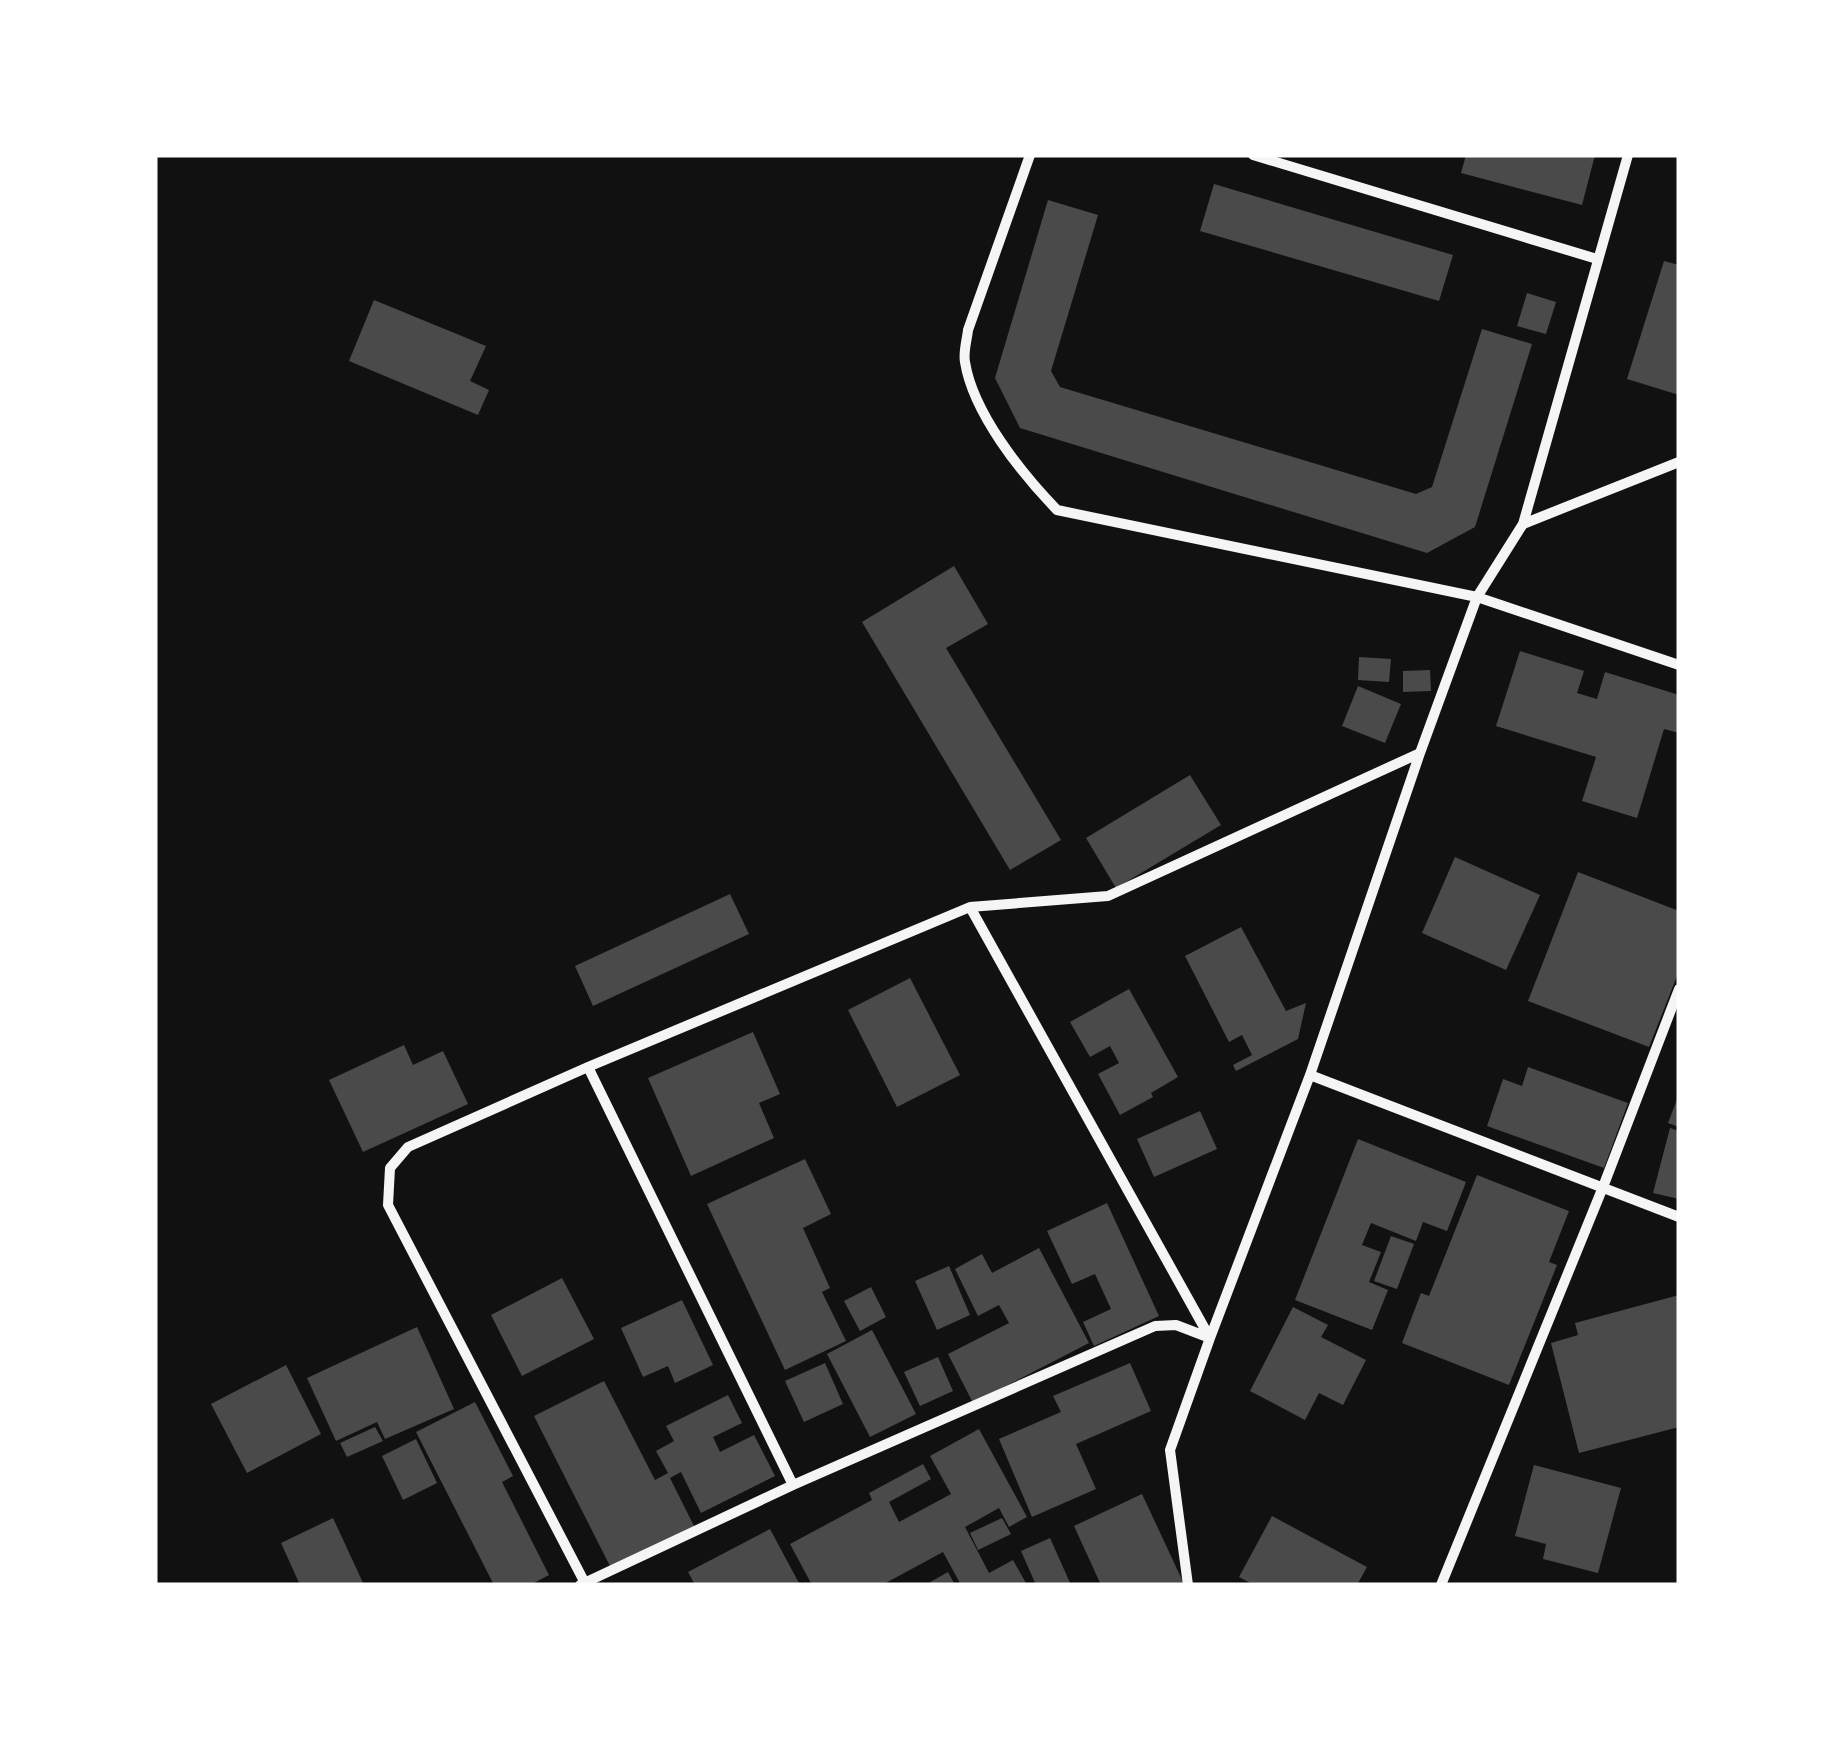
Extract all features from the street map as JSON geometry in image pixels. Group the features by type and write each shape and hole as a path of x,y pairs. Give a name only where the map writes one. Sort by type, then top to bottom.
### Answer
{"street":[{"path":"1030,155 968,330 964,359 978,404 1027,479 1057,510 1477,597 1679,665"},
{"path":"1253,155 1597,258"},
{"path":"1188,1585 1170,1450 1310,1075 1477,597 1523,524 1628,155"},
{"path":"1523,524 1679,462"},
{"path":"1210,1338 1176,1326 1155,1326 793,1485 583,1584 388,1206 390,1168 408,1148 588,1066 970,908 1108,896 1420,754"},
{"path":"970,908 1210,1338"},
{"path":"1442,1585 1679,990"},
{"path":"588,1066 793,1485"},
{"path":"1310,1075 1679,1217"}],"building":[{"path":"1466,155 1595,155 1582,205 1461,173"},
{"path":"1214,184 1453,255 1439,301 1200,231"},
{"path":"1048,200 1098,215 1051,371 1060,387 1416,494 1432,487 1482,329 1532,344 1475,527 1427,553 1020,428 995,378"},
{"path":"1664,261 1679,265 1679,395 1627,379"},
{"path":"1527,293 1556,302 1546,334 1517,326"},
{"path":"374,300 486,346 470,381 489,390 478,415 349,361"},
{"path":"954,566 988,624 946,648 1061,840 1010,870 862,622"},
{"path":"1520,651 1584,671 1577,693 1597,699 1605,672 1679,695 1679,733 1664,729 1637,818 1582,801 1596,757 1496,726"},
{"path":"1359,657 1391,659 1389,682 1358,680"},
{"path":"1430,670 1431,691 1403,692 1403,671"},
{"path":"1358,686 1401,704 1385,743 1342,726"},
{"path":"1190,775 1221,825 1116,888 1086,838"},
{"path":"1455,857 1540,895 1506,970 1422,933"},
{"path":"1578,872 1679,911 1679,971 1649,1047 1528,1001"},
{"path":"730,894 749,934 593,1006 575,966"},
{"path":"1241,927 1286,1011 1306,1003 1298,1039 1236,1071 1233,1065 1252,1055 1242,1035 1229,1042 1185,956"},
{"path":"910,978 960,1075 897,1107 848,1010"},
{"path":"1129,989 1178,1077 1151,1093 1153,1097 1120,1115 1098,1074 1119,1063 1110,1046 1090,1057 1070,1022"},
{"path":"753,1032 780,1094 759,1103 774,1138 691,1176 648,1078"},
{"path":"404,1045 413,1065 443,1051 468,1104 363,1152 329,1080"},
{"path":"1528,1067 1628,1103 1604,1168 1487,1126 1503,1079 1522,1086"},
{"path":"1679,1094 1679,1127 1668,1123"},
{"path":"1200,1111 1217,1149 1154,1177 1137,1139"},
{"path":"1670,1128 1679,1131 1679,1199 1653,1193"},
{"path":"1358,1139 1466,1182 1447,1231 1423,1222 1416,1241 1371,1223 1362,1245 1381,1252 1369,1282 1388,1290 1372,1330 1295,1300"},
{"path":"805,1159 831,1214 803,1228 830,1288 822,1292 846,1341 785,1370 707,1204"},
{"path":"1477,1175 1569,1211 1549,1262 1557,1265 1509,1385 1402,1343 1421,1293 1429,1296"},
{"path":"1107,1203 1159,1316 1094,1346 1083,1322 1111,1309 1095,1274 1072,1284 1047,1231"},
{"path":"1391,1236 1414,1244 1397,1289 1374,1281"},
{"path":"1039,1248 1089,1343 973,1403 948,1354 1009,1323 999,1305 978,1316 955,1269 982,1254 992,1273"},
{"path":"949,1266 970,1315 937,1330 915,1281"},
{"path":"562,1278 594,1339 522,1376 491,1315"},
{"path":"871,1287 886,1317 860,1331 844,1301"},
{"path":"1679,1295 1679,1427 1579,1453 1551,1343 1578,1335 1575,1323"},
{"path":"682,1300 713,1365 675,1383 668,1366 643,1377 621,1328"},
{"path":"1293,1307 1328,1325 1321,1337 1366,1360 1343,1405 1319,1393 1305,1420 1250,1391"},
{"path":"417,1327 454,1409 385,1439 377,1422 336,1441 307,1378"},
{"path":"872,1330 916,1414 870,1437 827,1354"},
{"path":"938,1357 953,1391 920,1406 904,1372"},
{"path":"825,1363 843,1404 804,1422 785,1381"},
{"path":"1130,1363 1151,1411 1076,1444 1096,1489 1032,1517 999,1439 1061,1412 1053,1396"},
{"path":"286,1365 321,1434 247,1473 211,1404"},
{"path":"604,1381 655,1480 668,1473 656,1451 674,1441 666,1426 728,1395 742,1423 713,1437 720,1452 754,1435 775,1476 701,1513 681,1472 670,1478 696,1530 613,1572 534,1416"},
{"path":"475,1402 513,1476 502,1482 549,1575 530,1585 494,1585 416,1432"},
{"path":"375,1427 383,1441 347,1457 340,1443"},
{"path":"979,1429 1027,1517 1009,1527 999,1508 965,1527 989,1573 1013,1560 1027,1585 961,1585 943,1552 882,1585 812,1585 790,1544 872,1500 869,1493 923,1464 931,1479 889,1502 899,1522 951,1494 930,1456"},
{"path":"416,1439 437,1483 403,1500 382,1456"},
{"path":"1534,1465 1621,1488 1598,1573 1543,1559 1546,1544 1515,1536"},
{"path":"1142,1494 1184,1584 1101,1585 1074,1526"},
{"path":"1272,1516 1367,1567 1357,1585 1254,1585 1239,1577"},
{"path":"333,1518 364,1585 300,1585 281,1543"},
{"path":"1002,1518 1011,1534 978,1550 970,1533"},
{"path":"770,1529 800,1585 695,1585 688,1572"},
{"path":"1050,1538 1071,1585 1036,1585 1021,1551"},
{"path":"948,1572 955,1585 925,1585"}]}
